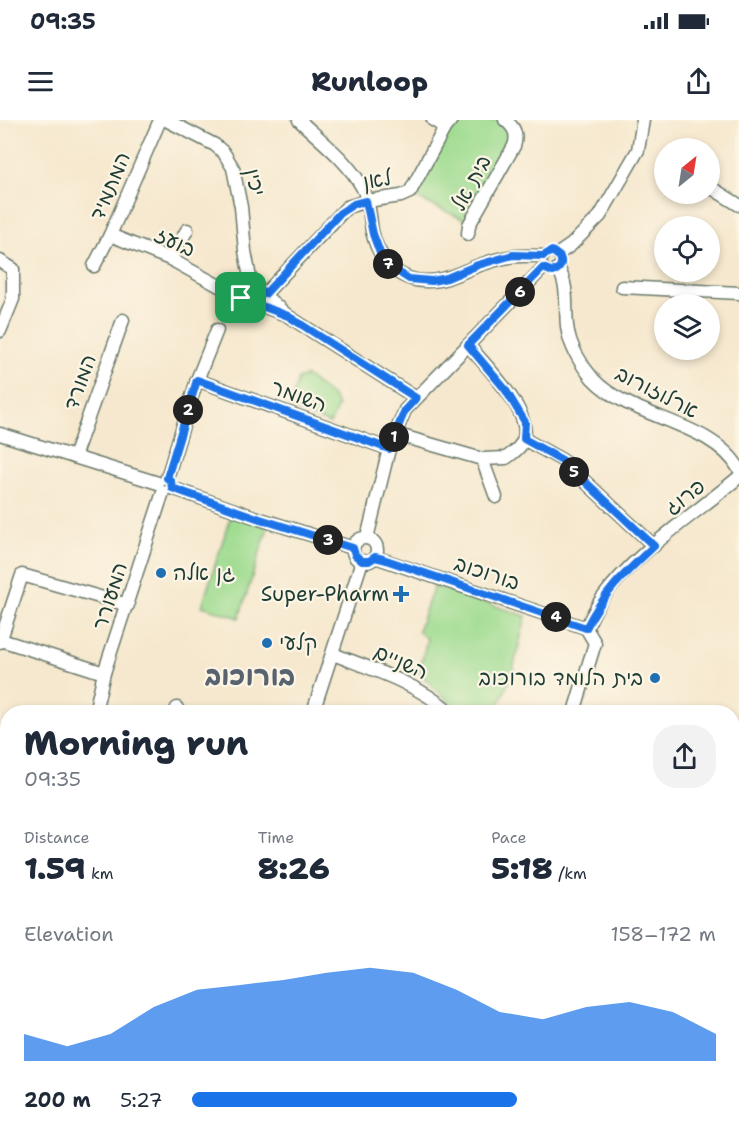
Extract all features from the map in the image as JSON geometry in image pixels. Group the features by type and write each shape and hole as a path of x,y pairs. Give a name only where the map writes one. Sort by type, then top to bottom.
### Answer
{"street":[{"name":"המתמיד","path":"94,266 110,235 160,120"},
{"name":"יכין","path":"166,120 215,145 224,153 233,168 238,182 244,223 245,251 250,278 254,286"},
{"path":"299,120 355,176 363,188 373,234 380,253 389,266 409,279 432,281 447,278 478,265 513,255 543,262 553,272 558,268"},
{"path":"433,120 448,124"},
{"name":"בית אל","path":"468,234 469,225 516,140 515,131 505,120"},
{"path":"367,538 389,449 405,410 468,345 552,251 558,254 571,245 600,216 638,150 643,120"},
{"name":"לאן","path":"265,294 340,213 354,204 401,196 410,192 448,124"},
{"path":"720,193 739,205"},
{"path":"170,259 187,230"},
{"name":"בועז","path":"110,235 170,259 241,298 288,316"},
{"name":"ארלוזורוב","path":"558,254 561,260 558,268 566,290 567,328 582,364 593,379 620,399 697,434 726,453 738,467"},
{"path":"0,261 13,269 13,299 0,331"},
{"path":"241,298 254,286 265,294"},
{"path":"621,287 739,293"},
{"name":"בועז","path":"265,294 288,316 416,398"},
{"name":"המורד","path":"74,457 123,320"},
{"name":"המעורר","path":"97,705 104,673 128,605 197,380 217,330"},
{"path":"395,434 482,459 506,459 519,448 524,439 525,422 505,389 468,345"},
{"name":"השומר","path":"197,380 389,449"},
{"path":"0,434 165,485 260,519 353,548"},
{"path":"524,439 562,460 654,546"},
{"path":"482,459 496,497"},
{"name":"פרוג","path":"586,628 603,598 622,575 738,467"},
{"path":"367,538 358,540 353,548 355,555 368,559"},
{"path":"315,705 368,559 376,545 367,538"},
{"name":"בורוכוב","path":"368,559 586,628"},
{"path":"104,673 0,641 22,575 128,605"},
{"path":"576,705 595,643 586,628"},
{"name":"השניים","path":"333,654 409,684 441,705"}],"green space":[{"path":"456,120 500,120 509,126 512,145 467,221 414,197 449,129"},
{"path":"306,376 333,397 338,406 330,424 289,408 298,379"},
{"path":"231,515 268,527 239,618 202,606"},
{"path":"434,586 526,616 512,674 499,705 453,705 419,673 427,639 418,631"}],"place":[{"name":"גן אלה","path":"161,573"},
{"name":"Super-Pharm","path":"401,594"},
{"name":"קלעי","path":"267,643"},
{"name":"בית הלומד בורוכוב","path":"655,678"}],"district":[{"name":"בורוכוב","path":"250,675"}],"route":[{"path":"366,201 373,234 380,253 389,266 409,279 432,281 513,255 543,256 548,252 555,252 561,260 560,266 553,272 543,268 468,345 505,389 525,422 524,439 562,460 654,546 622,575 597,606 586,628 383,559 375,557 369,561 359,560 353,548 172,488 171,481 167,478 197,380 389,449 405,410 416,398 288,316 241,298 254,286 265,294 340,213 347,207 366,201"}]}
